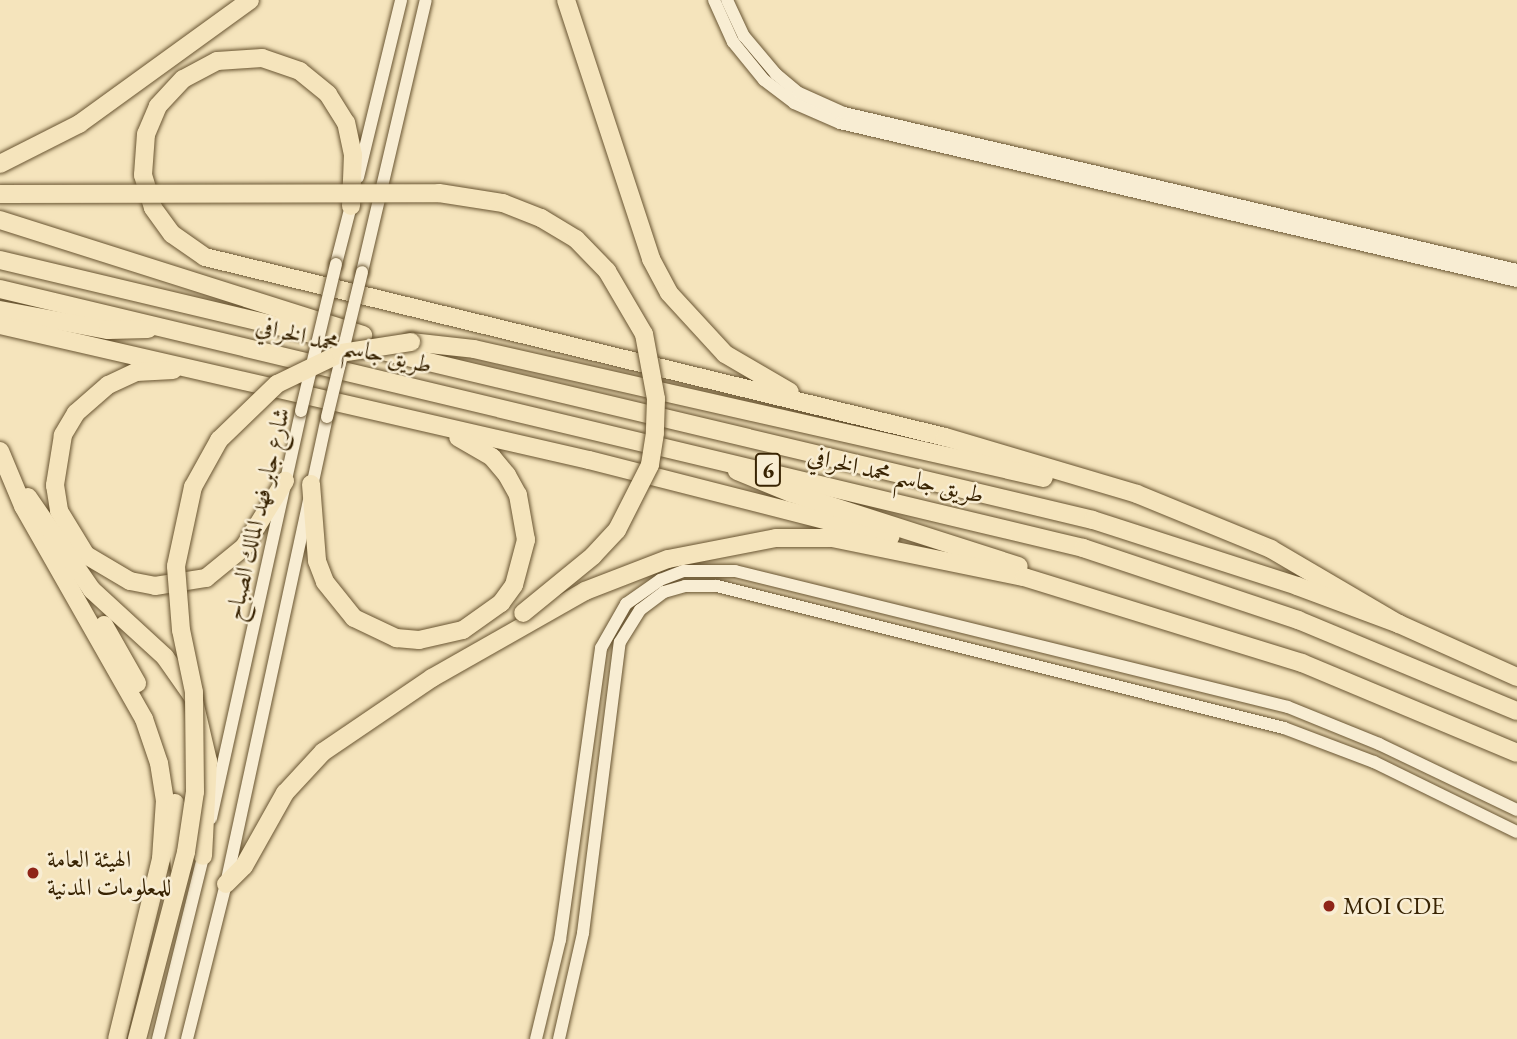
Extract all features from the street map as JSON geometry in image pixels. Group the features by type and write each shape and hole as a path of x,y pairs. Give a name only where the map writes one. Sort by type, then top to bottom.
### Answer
{"highway":[{"path":"0,164 79,124 250,0"},
{"path":"566,0 651,259 669,293 724,354 774,386 849,414"},
{"path":"351,206 353,155 346,123 328,94 300,71 262,58 217,61 183,79 158,106 146,134 143,175 153,208 172,234 205,257 945,437 1137,494 1271,550 1399,624"},
{"path":"0,194 439,193 503,203 541,218 576,239 607,271 643,334 656,398 655,433 650,465 617,530 593,556 523,613 323,752 285,793 244,866 226,884"},
{"path":"0,220 489,376"},
{"name":"طريق جاسم محمد الخرافي","path":"0,260 1093,520 1200,552 1399,624 1517,677"},
{"name":"طريق جاسم محمد الخرافي","path":"0,289 958,515 1158,571 1298,620 1517,710"},
{"path":"0,310 108,330 159,326"},
{"path":"4,325 204,370 972,556 1024,577 1325,671 1517,753"},
{"path":"137,1039 191,828 196,761 194,692 177,593 178,539 205,462 256,400 308,366 341,353 411,342 474,349 1071,484 1137,494"},
{"path":"204,370 135,372 108,385 76,413 63,435 55,485 70,534 86,555 118,576 155,586 181,585 206,578 233,559 285,481"},
{"path":"311,484 317,561 325,582 346,610 374,630 396,638 419,640 463,630 501,603 514,585 523,563 525,517 507,475 492,457 429,424"},
{"path":"0,451 144,696 162,746 174,796 180,875"},
{"path":"0,451 23,506 144,719 159,763 165,800 161,859 117,1039"},
{"path":"703,455 791,493 976,549 1134,612"},
{"path":"30,499 92,590 165,657 194,697 208,761 203,856"},
{"path":"432,678 584,591 668,559 739,542 832,538 1024,577"}],"street":[{"name":"شارع جابر فهد المالك الصباح","path":"158,1039 203,856 301,411 401,0"},
{"name":"شارع جابر فهد المالك الصباح","path":"187,1039 226,884 311,484 426,0"},
{"path":"714,0 733,42 764,80 794,103 840,123 1517,281"},
{"path":"727,0 744,36 776,74 799,93 844,113 1517,270"},
{"path":"536,1039 560,940 596,672 606,636 626,604 649,586 672,575 710,568 1287,707 1368,739 1517,810"},
{"path":"559,1039 581,945 624,634 651,601 664,592 696,585 717,586 1284,728 1374,762 1517,832"},
{"path":"574,835 586,831 594,838"}],"place":[{"name":"الهيئة العامة للمعلومات المدنية","path":"33,873"},
{"name":"MOI CDE","path":"1329,906"}]}
